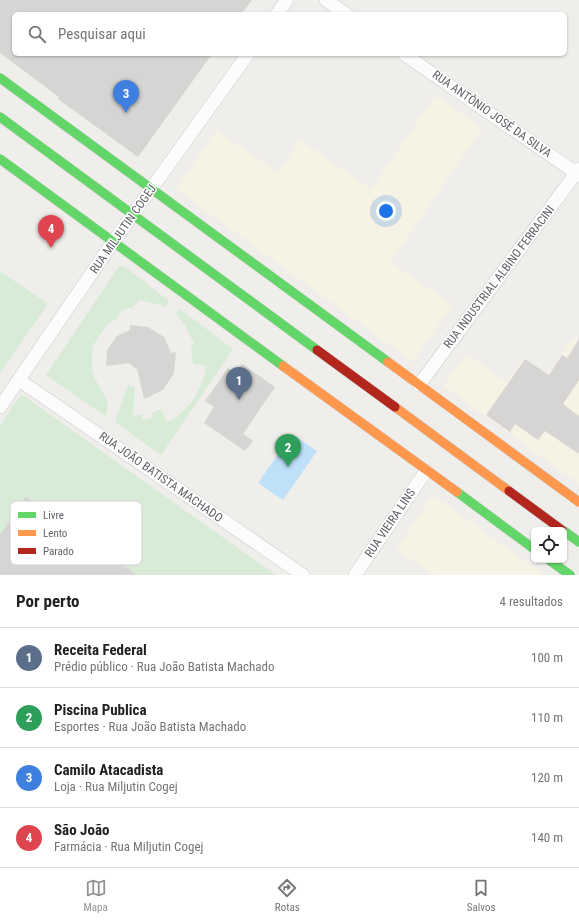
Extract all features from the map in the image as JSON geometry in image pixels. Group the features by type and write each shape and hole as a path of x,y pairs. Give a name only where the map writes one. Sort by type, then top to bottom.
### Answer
{"street":[{"path":"278,12 287,0"},
{"path":"326,0 343,12"},
{"name":"RUA MILJUTIN COGEJ","path":"0,407 113,242 247,56"},
{"name":"RUA ANTÔNIO JOSÉ DA SILVA","path":"407,56 578,172"},
{"path":"0,78 579,502"},
{"path":"0,118 558,527"},
{"path":"0,159 531,547"},
{"name":"RUA INDUSTRIAL ALBINO FERRACINI","path":"419,385 578,172"},
{"name":"RUA JOÃO BATISTA MACHADO","path":"19,380 303,575"},
{"name":"RUA VIEIRA LINS","path":"355,575 426,471"},
{"path":"567,534 579,542"},
{"path":"553,563 570,575"}],"shaded area":[{"path":"435,96 482,128 391,262 452,305 413,362 176,189 216,131 278,173 300,140 371,189"},
{"path":"574,337 579,340 579,484 444,386 466,354 507,382 523,359 547,376"},
{"path":"433,495 544,575 434,575 397,549"}],"green space":[{"path":"119,266 124,266 169,301 165,307 139,300 132,308 121,311 118,318 108,324 93,346 92,369 94,377 107,400 108,406 105,416 46,375"},
{"path":"0,271 48,304 0,373"},
{"path":"180,309 233,349 161,455 115,422 128,385 135,387 133,415 142,415 143,420 153,417 152,413 161,409 167,422 182,412 194,399 206,366 193,364 191,345 194,344 185,325 176,314"},
{"path":"21,394 276,575 0,575 0,426"}],"water":[{"path":"292,434 317,451 283,500 258,483"}],"building":[{"path":"0,0 252,0 243,12 12,12 12,56 211,56 138,157 58,99 59,97 0,53"},
{"path":"130,325 148,327 164,337 171,353 176,352 174,373 163,390 144,399 137,369 129,363 106,366 107,350 117,336 130,330"},
{"path":"579,339 579,380 563,404 579,416 579,454 545,431 538,440 515,424 510,432 486,415 525,359 549,375 562,355 567,358"},
{"path":"242,364 275,387 243,434 253,441 245,451 204,423 214,407 205,401 228,368 236,374"},
{"path":"26,497 32,501 23,501"},
{"path":"10,520 10,565 123,565 137,575 0,575 0,535"}],"traffic: fast":[{"path":"0,78 388,362"},
{"path":"0,117 317,350"},
{"path":"0,159 283,366"},
{"path":"457,492 531,547"},
{"path":"567,533 579,542"},
{"path":"553,563 570,575"}],"traffic: slow":[{"path":"388,362 579,502"},
{"path":"283,366 457,492"},
{"path":"395,407 509,491"}],"traffic: jam":[{"path":"317,350 395,407"},
{"path":"509,491 558,527"}],"place":[{"name":"Camilo Atacadista","path":"126,113"},
{"name":"São João","path":"51,248"},
{"name":"Receita Federal","path":"239,400"},
{"name":"Piscina Publica","path":"288,467"}]}
